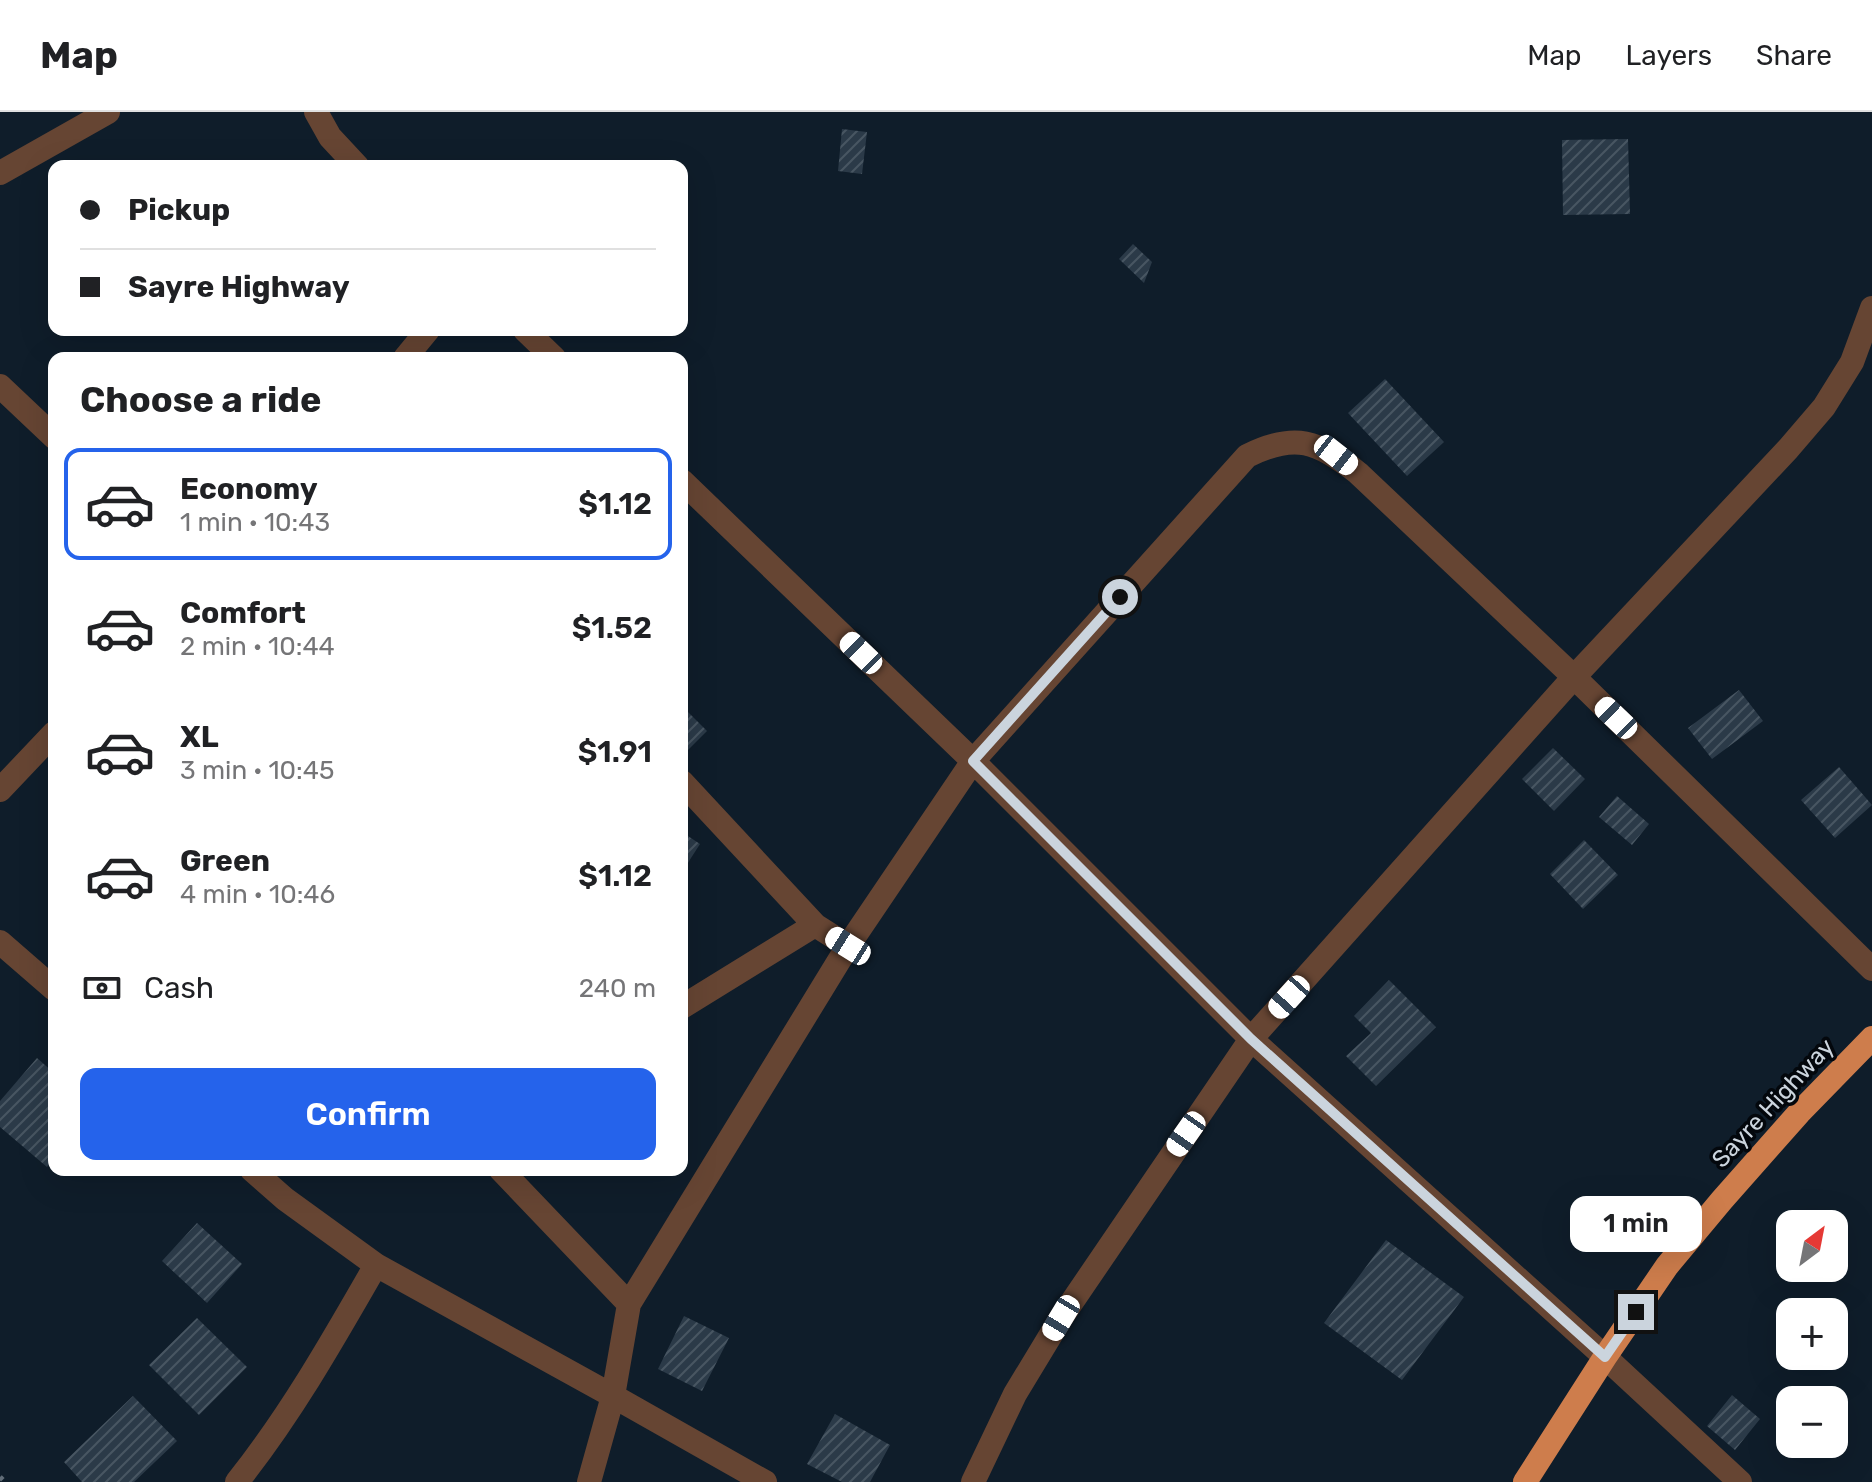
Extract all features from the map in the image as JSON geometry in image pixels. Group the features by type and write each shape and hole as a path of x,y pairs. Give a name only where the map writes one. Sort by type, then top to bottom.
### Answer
{"highway":[{"name":"Sayre Highway","path":"1525,1482 1667,1266 1799,1113 1872,1038"}],"street":[{"path":"0,173 108,112"},
{"path":"316,112 330,137 351,160"},
{"path":"973,1482 1015,1394 1061,1318 1251,1039 1574,677 1824,407 1852,362 1872,308"},
{"path":"410,352 423,336"},
{"path":"531,336 548,352"},
{"path":"0,386 48,431"},
{"path":"589,1482 613,1396 629,1304 848,946 973,761 1247,456 1268,446 1289,442 1314,444 1336,455 1358,473 1574,677 1872,969"},
{"path":"688,487 973,761 1251,1039 1740,1482"},
{"path":"0,790 48,739"},
{"path":"688,788 815,925 848,946"},
{"path":"688,1003 815,925"},
{"path":"0,942 48,984"},
{"path":"259,1176 285,1199 376,1265 765,1482"},
{"path":"507,1176 629,1304"},
{"path":"237,1482 308,1382 376,1265"}],"path":[{"path":"0,1477 5,1482"}],"building":[{"path":"842,129 867,132 862,174 838,171"},
{"path":"1628,139 1630,214 1563,215 1562,140"},
{"path":"1133,244 1152,262 1144,283 1119,259"},
{"path":"1385,379 1444,442 1407,476 1348,413"},
{"path":"1739,690 1763,721 1712,759 1688,728"},
{"path":"688,712 707,731 688,750"},
{"path":"1553,748 1585,779 1554,811 1522,779"},
{"path":"1839,767 1872,805 1835,838 1801,800"},
{"path":"1617,796 1649,824 1632,845 1599,817"},
{"path":"688,836 700,844 688,863"},
{"path":"1584,840 1618,875 1583,909 1550,874"},
{"path":"1389,980 1436,1027 1376,1086 1346,1056 1371,1033 1354,1016"},
{"path":"37,1058 48,1068 47,1167 0,1127 0,1101"},
{"path":"197,1223 242,1264 207,1303 162,1261"},
{"path":"1386,1240 1464,1297 1402,1380 1324,1323"},
{"path":"684,1316 729,1338 702,1391 658,1369"},
{"path":"197,1318 247,1367 199,1415 149,1365"},
{"path":"1732,1395 1760,1419 1735,1450 1707,1426"},
{"path":"133,1396 177,1441 134,1482 82,1482 64,1462"},
{"path":"835,1414 890,1445 870,1482 842,1482 807,1464"}],"route":[{"path":"1120,597 973,761 1251,1039 1605,1357 1636,1312"}]}
